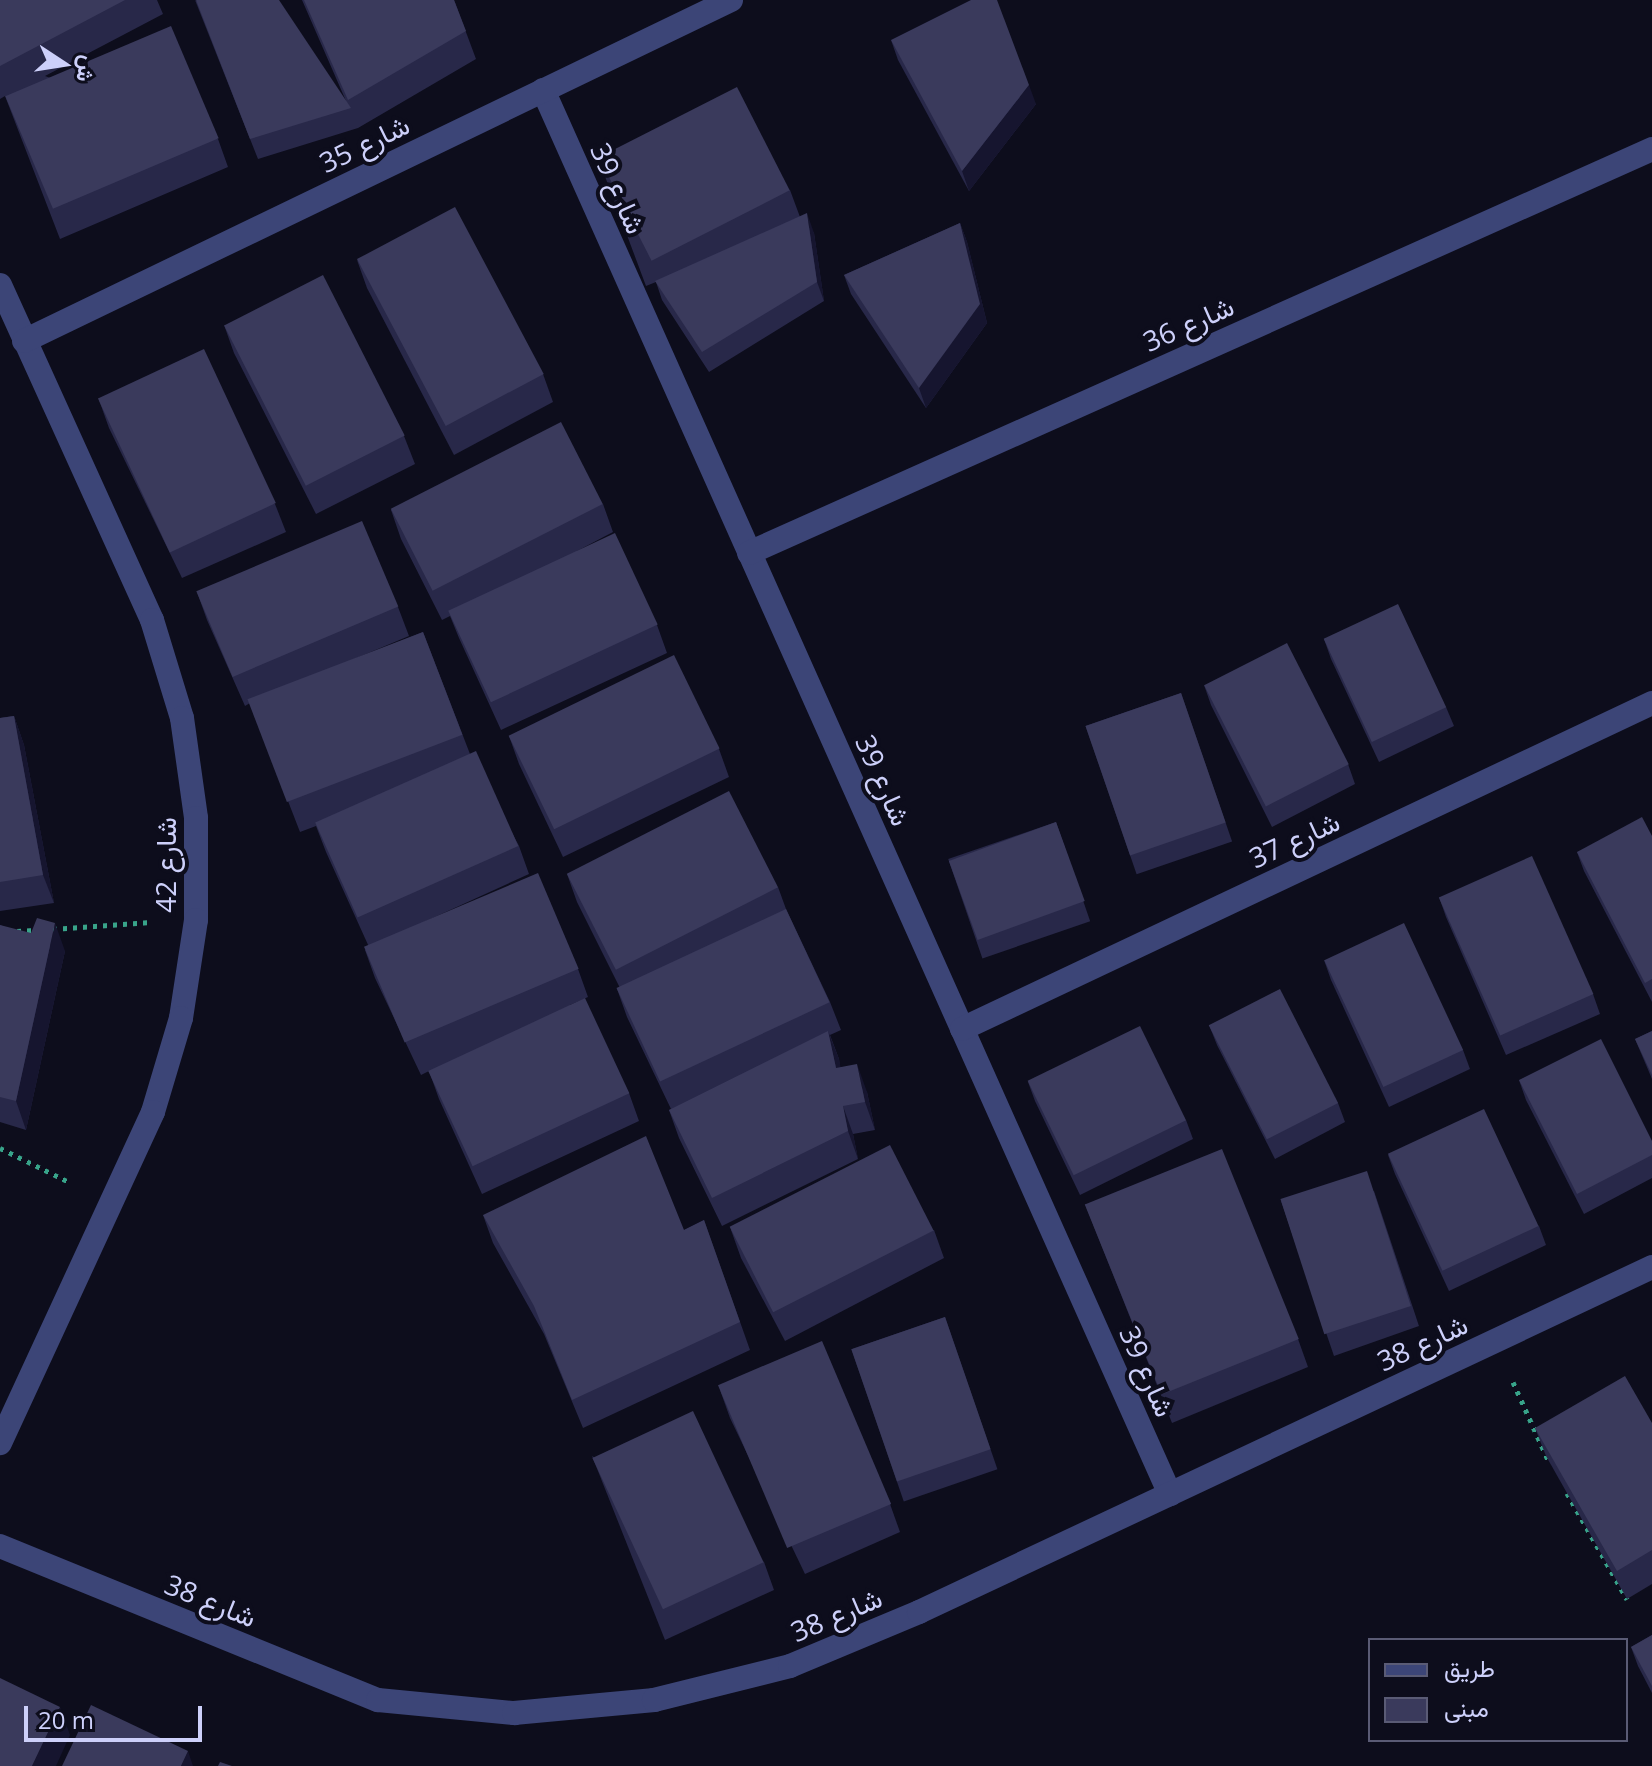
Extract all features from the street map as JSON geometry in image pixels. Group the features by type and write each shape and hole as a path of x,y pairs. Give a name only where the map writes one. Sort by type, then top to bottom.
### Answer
{"street":[{"name":"شارع 35","path":"24,341 731,0"},
{"name":"شارع 39","path":"543,90 1170,1494"},
{"name":"شارع 36","path":"749,553 1652,149"},
{"name":"شارع 42","path":"0,285 152,620 182,718 196,818 196,920 181,1018 157,1099 0,1443"},
{"name":"شارع 37","path":"962,1029 1652,703"},
{"name":"شارع 38","path":"0,1546 378,1700 514,1713 654,1700 790,1666 919,1612 1652,1267"}],"path":[{"path":"15,931 196,920"},
{"path":"0,1148 111,1202"},
{"path":"1494,1341 1553,1469"},
{"path":"1560,1482 1627,1599"}],"building":[{"path":"0,0 125,0 0,66"},
{"path":"196,0 279,0 351,108 250,139"},
{"path":"304,0 454,0 466,31 348,100"},
{"path":"971,0 997,0 1029,85 962,171 891,40"},
{"path":"171,26 219,138 53,209 5,96"},
{"path":"737,87 790,190 652,261 599,157"},
{"path":"455,207 544,374 446,426 357,259"},
{"path":"807,213 817,282 702,352 655,281"},
{"path":"960,223 980,304 919,388 844,275"},
{"path":"323,275 405,435 306,486 224,325"},
{"path":"204,349 276,503 170,553 98,398"},
{"path":"561,422 603,504 433,591 391,509"},
{"path":"362,521 398,607 233,677 196,591"},
{"path":"615,533 658,625 491,702 448,611"},
{"path":"1398,604 1446,707 1372,742 1324,639"},
{"path":"423,632 462,735 287,802 247,699"},
{"path":"1287,643 1349,764 1266,806 1204,685"},
{"path":"674,655 720,748 554,829 509,736"},
{"path":"1181,693 1226,823 1130,855 1086,726"},
{"path":"14,716 43,875 0,882 0,718"},
{"path":"476,751 518,846 358,918 315,823"},
{"path":"729,791 778,887 616,970 567,874"},
{"path":"1642,817 1652,836 1652,979 1645,983 1577,852"},
{"path":"1056,822 1085,901 978,940 949,861"},
{"path":"1532,856 1593,994 1500,1035 1439,897"},
{"path":"538,873 579,969 405,1043 364,947"},
{"path":"786,909 830,1002 660,1081 617,988"},
{"path":"37,918 55,923 16,1101 0,1097 0,925 31,933"},
{"path":"1404,923 1463,1050 1383,1087 1324,960"},
{"path":"1280,989 1338,1103 1267,1139 1209,1025"},
{"path":"585,998 629,1093 473,1166 428,1071"},
{"path":"1140,1026 1186,1120 1074,1175 1028,1081"},
{"path":"828,1031 836,1068 857,1064 865,1102 843,1106 848,1131 712,1198 669,1110"},
{"path":"1652,1031 1652,1075 1635,1039"},
{"path":"1601,1039 1652,1141 1652,1155 1577,1194 1519,1080"},
{"path":"1484,1109 1539,1226 1442,1271 1388,1154"},
{"path":"646,1136 684,1230 704,1220 740,1322 572,1400 534,1306 483,1215"},
{"path":"890,1145 934,1231 773,1312 730,1227"},
{"path":"1222,1149 1299,1339 1162,1395 1085,1204"},
{"path":"1367,1171 1411,1306 1324,1334 1280,1199"},
{"path":"945,1317 991,1449 897,1482 851,1349"},
{"path":"822,1341 891,1504 787,1548 718,1385"},
{"path":"1625,1376 1652,1423 1652,1550 1617,1571 1535,1428"},
{"path":"693,1411 764,1562 663,1609 592,1458"},
{"path":"1652,1635 1652,1686 1631,1647"},
{"path":"0,1678 60,1707 32,1766 0,1766"},
{"path":"91,1705 188,1751 181,1766 62,1766"}]}
